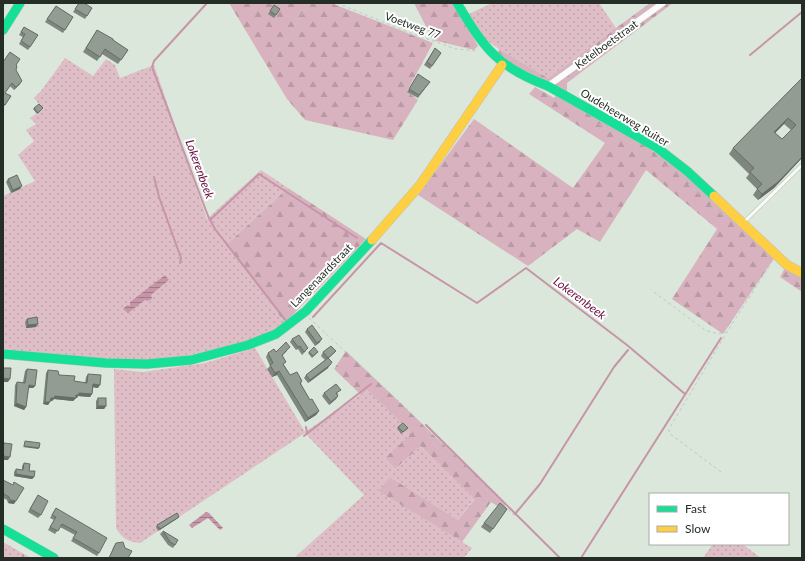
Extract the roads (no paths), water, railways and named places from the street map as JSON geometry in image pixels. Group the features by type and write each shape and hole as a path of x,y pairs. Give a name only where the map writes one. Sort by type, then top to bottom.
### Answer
{"street":[{"path":"3,30 20,3"},
{"name":"Oudeheerweg Ruiter","path":"457,3 486,50 502,65 530,80 548,86 656,147 687,171 787,265 802,273"},
{"name":"Ketelboetstraat","path":"548,86 663,3"},
{"name":"Langenaardstraat","path":"3,354 106,363 147,364 191,360 248,345 276,334 303,313 359,255 420,185 502,65"},
{"path":"3,529 54,558"}],"lane":[{"path":"743,223 802,165"}],"waterway":[{"name":"Lokerenbeek","path":"207,3 154,61 152,67 208,216 215,229 287,322"},
{"path":"750,55 802,12"},
{"path":"210,220 259,174 357,238"},
{"path":"154,177 159,197 181,258 180,263"},
{"name":"Lokerenbeek","path":"313,317 381,243 477,303 526,268 627,345 685,394"},
{"name":"Lokerenbeek","path":"581,558 721,338"},
{"path":"515,514 540,484 614,367 628,350"},
{"path":"304,436 371,384"},
{"path":"426,425 560,558"},
{"path":"306,427 307,433"}]}
